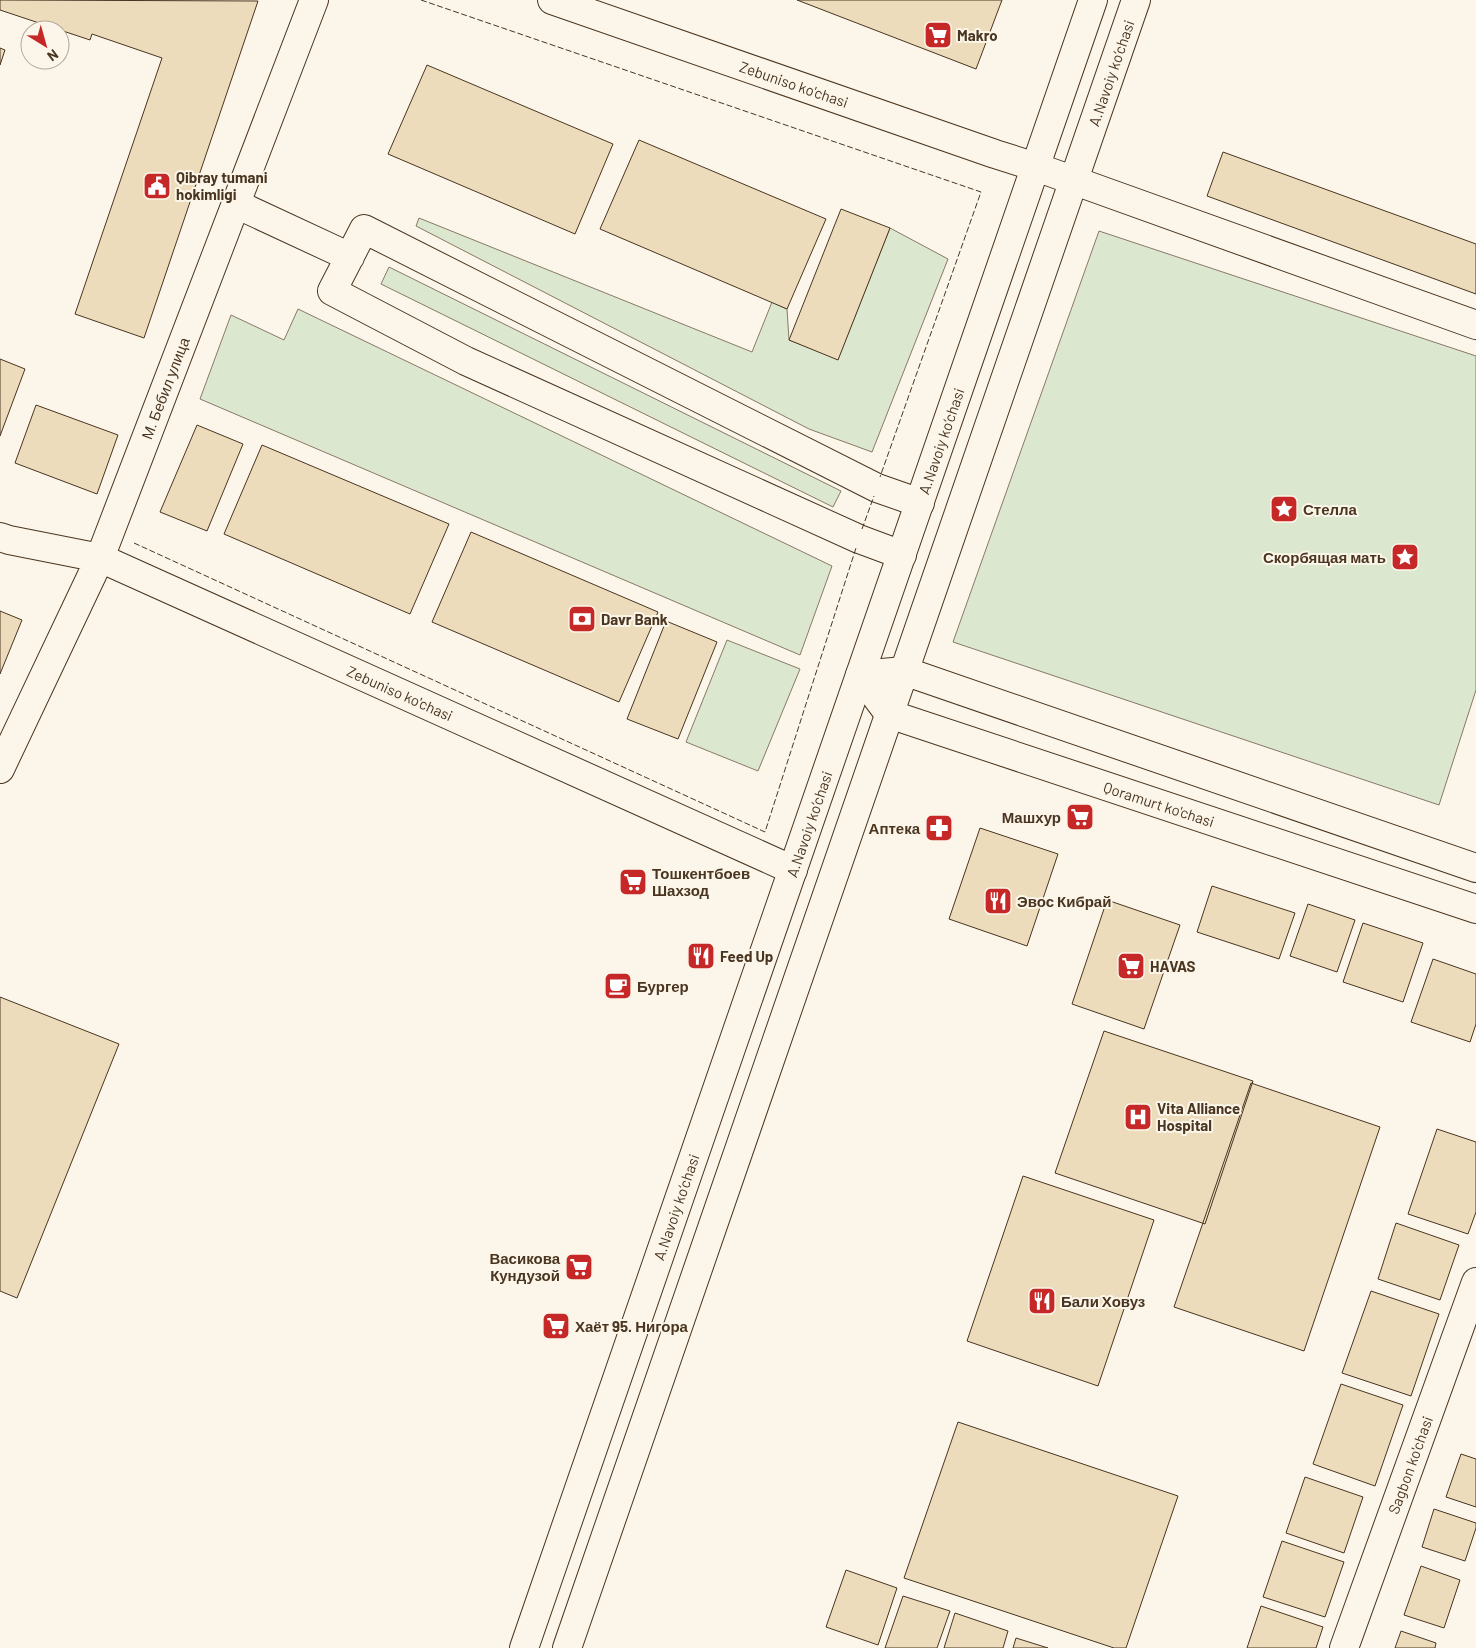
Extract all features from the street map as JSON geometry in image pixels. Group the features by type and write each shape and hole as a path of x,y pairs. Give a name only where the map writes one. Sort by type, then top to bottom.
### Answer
{"main road":[{"name":"М. Бебил улица","path":"0,769 100,558 314,0"},
{"name":"Zebuniso ko'chasi","path":"552,0 985,151 1036,167 1476,325"},
{"name":"A.Navoiy ko‘chasi","path":"524,1648 1093,0"},
{"name":"A.Navoiy ko‘chasi","path":"567,1648 1136,0"},
{"path":"236,204 350,257"},
{"path":"902,555 859,539 466,361 332,292 364,229 877,488 920,503"},
{"name":"Zebuniso ko'chasi","path":"0,536 9,540 100,558 793,870"},
{"path":"860,675 904,671 1476,868"},
{"path":"860,675 889,714"},
{"name":"Qoramurt ko'chasi","path":"889,714 1476,909"},
{"name":"Sagbon ko'chasi","path":"1344,1648 1476,1282"}],"green space":[{"path":"419,218 752,352 772,302 787,309 789,340 838,359 890,228 948,259 872,452 809,429 416,226"},
{"path":"1099,231 1476,356 1476,690 1439,805 953,642"},
{"path":"389,267 841,491 833,507 381,284"},
{"path":"298,309 832,566 800,655 200,399 231,315 284,340"},
{"path":"727,640 800,669 758,771 686,742"}],"building":[{"name":"Qibray tumani hokimligi","path":"0,0 258,1 144,338 75,314 162,58 92,34 90,40 70,33 70,20 30,20 0,10"},
{"name":"Makro","path":"797,0 1002,0 976,69"},
{"path":"0,48 5,50 0,65"},
{"path":"427,65 613,144 575,234 388,154"},
{"path":"639,140 826,219 787,309 600,229"},
{"path":"1223,152 1476,244 1476,294 1207,196"},
{"path":"841,209 890,228 838,360 789,340"},
{"path":"0,359 25,369 0,436"},
{"path":"36,405 118,435 97,494 15,463"},
{"path":"197,425 243,444 207,531 160,512"},
{"path":"262,445 449,524 410,614 224,534"},
{"path":"471,532 658,612 619,702 432,622"},
{"path":"0,611 22,620 0,674"},
{"path":"666,621 717,642 678,739 627,719"},
{"path":"980,828 1058,854 1027,946 949,919"},
{"path":"1212,886 1295,913 1279,959 1197,932"},
{"path":"1107,900 1180,925 1144,1029 1072,1004"},
{"path":"1308,904 1355,920 1337,972 1290,956"},
{"path":"1363,923 1423,943 1403,1002 1343,982"},
{"path":"1433,959 1476,974 1476,1024 1470,1042 1411,1022"},
{"path":"0,997 119,1044 17,1298 0,1291"},
{"path":"1104,1031 1253,1081 1205,1224 1055,1173"},
{"path":"1251,1083 1380,1127 1304,1351 1174,1307"},
{"path":"1437,1129 1476,1142 1476,1212 1468,1234 1408,1214"},
{"path":"1023,1176 1154,1220 1098,1386 967,1341"},
{"path":"1396,1223 1459,1245 1440,1300 1378,1279"},
{"path":"1371,1291 1439,1314 1411,1396 1342,1373"},
{"path":"1341,1384 1403,1405 1375,1486 1313,1464"},
{"path":"958,1422 1178,1496 1126,1648 1114,1648 904,1578"},
{"path":"1461,1454 1476,1459 1476,1507 1446,1497"},
{"path":"1305,1477 1363,1497 1344,1553 1286,1533"},
{"path":"1434,1509 1476,1523 1465,1561 1422,1547"},
{"path":"1282,1541 1344,1562 1325,1617 1263,1597"},
{"path":"1421,1566 1460,1580 1444,1628 1404,1615"},
{"path":"846,1570 897,1588 878,1645 826,1627"},
{"path":"903,1596 950,1611 937,1648 885,1648"},
{"path":"1261,1606 1323,1627 1316,1648 1247,1648"},
{"path":"955,1613 1008,1631 1003,1648 944,1648"},
{"path":"1401,1631 1436,1643 1435,1648 1395,1648"},
{"path":"1016,1638 1048,1648 1013,1648"}],"fence":[{"path":"421,0 981,192 880,477"},
{"path":"862,529 874,496"},
{"path":"134,543 765,832 856,548"}],"place":[{"name":"Makro","path":"938,35"},
{"name":"Qibray tumani hokimligi","path":"157,186"},
{"name":"Стелла","path":"1284,509"},
{"name":"Скорбящая мать","path":"1405,557"},
{"name":"Davr Bank","path":"582,619"},
{"name":"Машхур","path":"1080,817"},
{"name":"Аптека","path":"939,828"},
{"name":"Тошкентбоев Шахзод","path":"633,882"},
{"name":"Эвос Кибрай","path":"998,901"},
{"name":"Feed Up","path":"701,956"},
{"name":"HAVAS","path":"1131,966"},
{"name":"Бургер","path":"618,986"},
{"name":"Vita Alliance Hospital","path":"1138,1117"},
{"name":"Васикова Кундузой","path":"579,1267"},
{"name":"Бали Ховуз","path":"1042,1301"},
{"name":"Хаёт 95. Нигора","path":"556,1326"}]}
